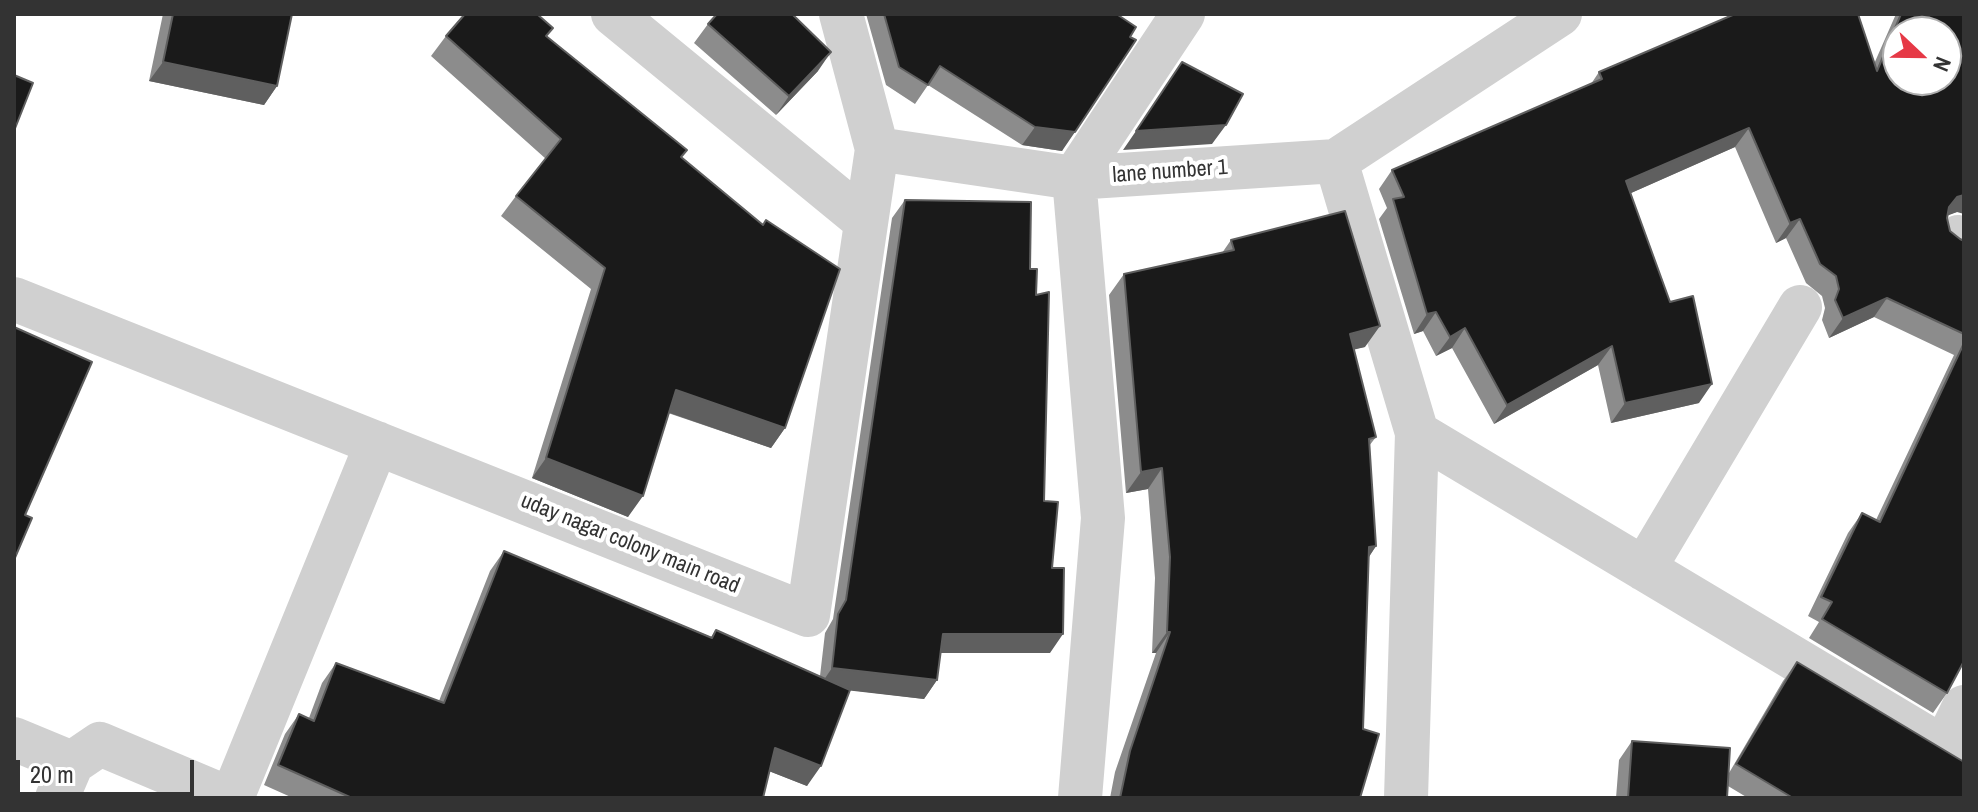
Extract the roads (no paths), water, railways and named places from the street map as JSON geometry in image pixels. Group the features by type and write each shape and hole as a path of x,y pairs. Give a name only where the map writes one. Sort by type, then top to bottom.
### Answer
{"street":[{"path":"613,14 864,220"},
{"path":"841,14 877,149"},
{"path":"1080,798 1103,518 1074,178 1183,14"},
{"name":"lane number 1","path":"877,149 1074,178 1336,161 1560,14"},
{"name":"uday nagar colony main road","path":"14,299 808,615 864,220 877,149"},
{"path":"1336,161 1417,433 1406,798"},
{"path":"1644,569 1800,307"},
{"path":"1417,433 1954,754 1964,707"},
{"path":"14,739 64,781 100,744 230,798 377,443"}]}
